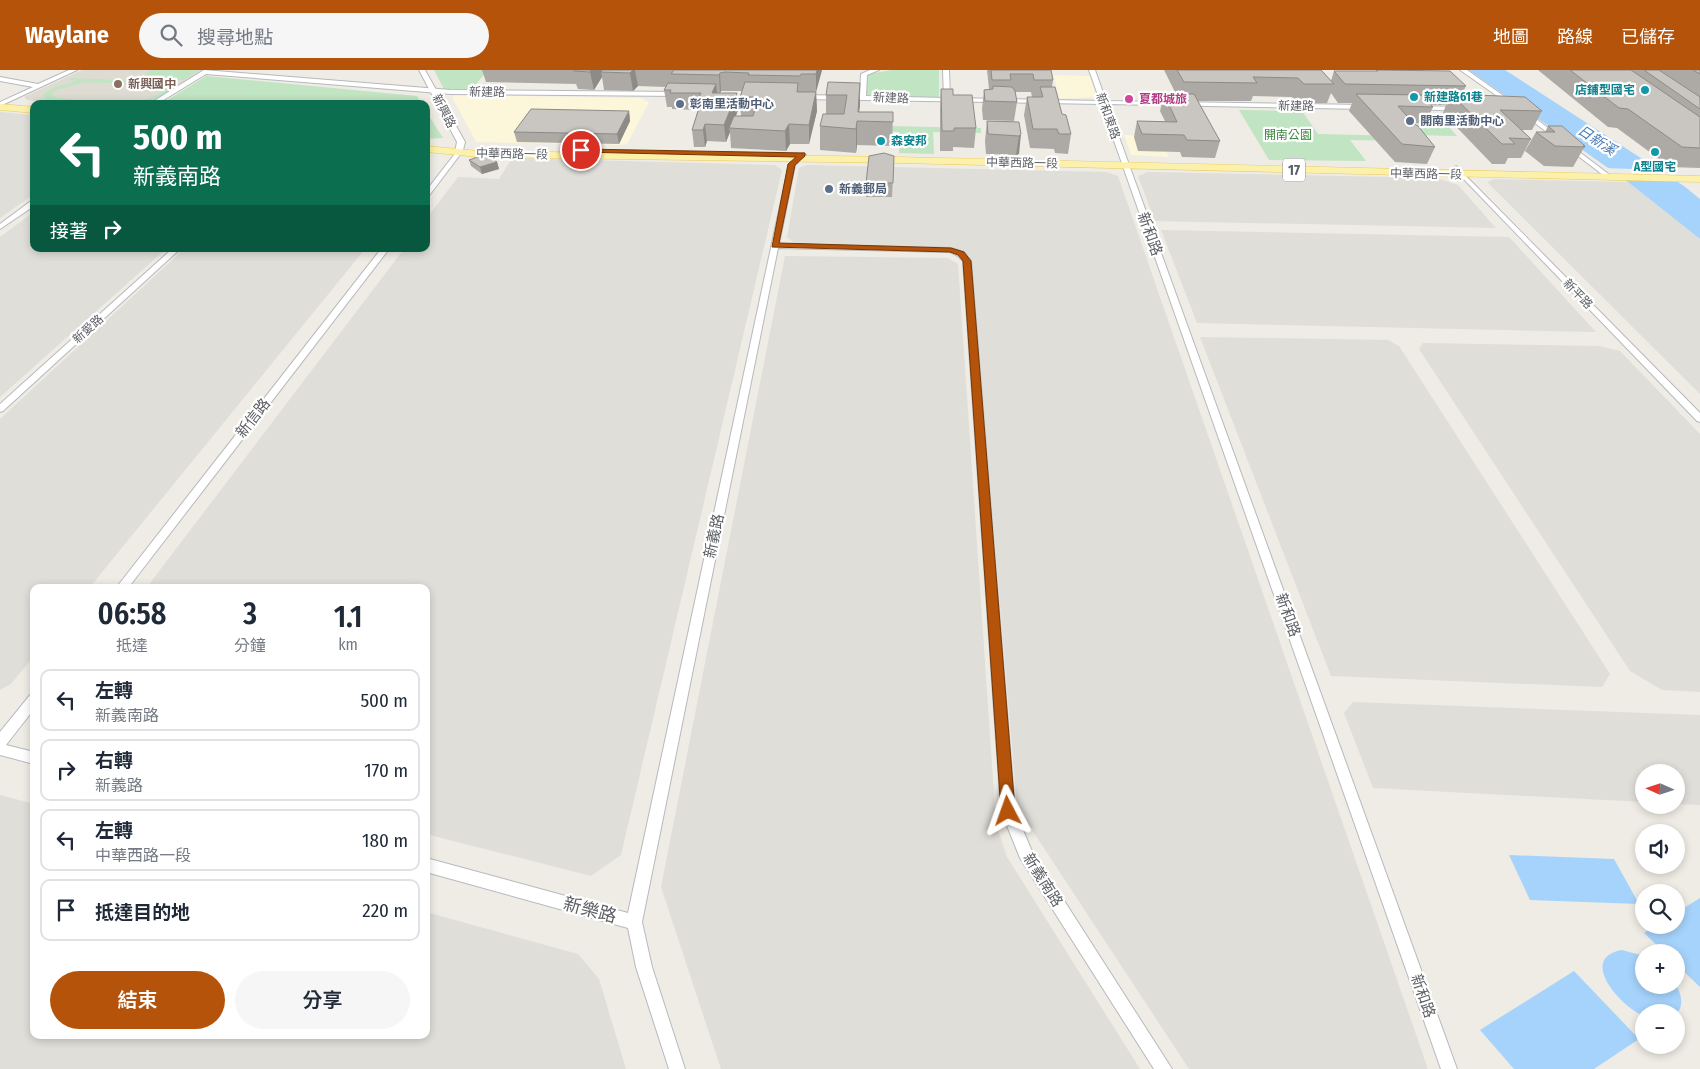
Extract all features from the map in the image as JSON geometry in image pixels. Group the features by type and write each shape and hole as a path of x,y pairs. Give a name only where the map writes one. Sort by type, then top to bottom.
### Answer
{"main road":[{"path":"1,104 30,105"},
{"path":"1,104 30,109"},
{"name":"中華西路一段","path":"430,145 460,150"},
{"name":"中華西路一段","path":"430,149 1610,175"},
{"name":"17","path":"1610,175 1700,174"},
{"name":"17","path":"1610,175 1700,179"}],"street":[{"path":"1,104 74,70"},
{"name":"新興路","path":"422,70 461,142 460,150"},
{"path":"863,97 864,74 876,70"},
{"path":"946,70 947,100"},
{"name":"新和東路","path":"1092,70 1125,164"},
{"path":"1463,70 1610,175"},
{"path":"159,100 206,71"},
{"name":"新建路","path":"206,71 434,90 687,94"},
{"path":"0,78 39,86"},
{"path":"596,94 602,84"},
{"name":"新建路","path":"793,96 1371,107"},
{"path":"1328,97 1335,106"},
{"path":"1412,108 1469,109"},
{"path":"1502,109 1519,110"},
{"path":"430,191 460,150"},
{"name":"新義路","path":"634,922 774,246 792,164 800,157"},
{"name":"新和路","path":"1125,164 1449,1069"},
{"name":"新平路","path":"1459,171 1700,419"},
{"path":"0,227 30,206"},
{"name":"新義南路","path":"774,246 951,250 961,254 967,261 1008,811 1025,853 1164,1069"},
{"name":"新愛路","path":"0,409 173,252"},
{"name":"新信路","path":"124,584 383,252"},
{"path":"0,742 30,704"},
{"path":"0,749 30,757"},
{"name":"新樂路","path":"430,866 634,922 644,967 677,1069"}],"shaded area":[{"name":"新興國中","path":"82,70 204,70 155,100 30,100 24,97"},
{"path":"1053,75 1090,76 1097,97 1060,99"},
{"path":"455,95 641,98 649,102 628,143 622,145 476,142 452,97"},
{"path":"0,112 30,115 30,197 0,218"},
{"path":"1124,135 1160,136 1169,157 1131,155"},
{"path":"512,158 775,165 782,170 621,855 591,876 430,835 430,584 149,584 402,252 430,252 430,214 458,177 499,179"},
{"path":"807,165 1106,172 1118,176 1428,1069 1189,1069 1017,807 971,261 967,254 957,249 795,244 787,237 799,168"},
{"path":"1148,172 1436,178 1458,185 1496,228 1155,221 1138,176"},
{"path":"1495,179 1628,182 1700,239 1700,394 1487,182"},
{"path":"30,215 30,252 163,252 0,397 0,237"},
{"path":"1161,230 1509,237 1596,332 1197,323"},
{"path":"181,252 363,252 92,584 30,584 30,661 11,684 0,690 0,419"},
{"path":"785,256 948,258 958,264 996,824 1007,857 1140,1069 721,1069 661,887"},
{"path":"1200,337 1388,340 1399,346 1610,674 1602,687 1331,676"},
{"path":"1423,343 1599,346 1620,351 1700,434 1700,692 1662,690 1630,671 1419,349"},
{"path":"1353,702 1700,715 1700,805 1685,804 1685,764 1635,764 1635,802 1373,788 1344,713"},
{"path":"0,795 30,803 30,1039 430,1039 430,913 578,954 599,979 626,1069 0,1069"}],"green space":[{"path":"152,70 199,70 183,80 139,78"},
{"path":"434,70 488,70 471,90 444,89"},
{"path":"892,70 939,70 939,99 866,97 868,74"},
{"path":"206,76 417,96 420,100 167,100"},
{"path":"73,78 179,83 168,86 169,91 150,100 144,100 162,91 156,85 85,82 53,91 52,96 78,100 47,100 44,97 44,94 55,87 78,81 69,80"},
{"name":"開南公園","path":"1239,110 1302,111 1318,134 1406,136 1411,141 1350,140 1366,161 1269,160"},
{"path":"430,117 443,138 430,139"},
{"path":"1401,124 1447,125 1457,136 1410,135"},
{"path":"842,125 981,128 981,133 933,132 934,154 899,153 899,132 842,130"}],"water":[{"name":"日新溪","path":"1469,70 1505,70 1684,186 1700,199 1700,239 1628,182"},
{"path":"1509,855 1614,859 1635,897 1635,904 1530,900"},
{"path":"1700,898 1700,987 1685,973 1685,944 1656,944 1645,934 1685,934 1685,907"},
{"path":"1622,950 1635,954 1635,994 1680,994 1680,1004 1635,1004 1635,1011 1615,993 1608,983 1603,972 1603,962 1609,955"},
{"path":"1574,971 1635,1035 1635,1042 1594,1069 1514,1069 1480,1030"}],"pier":[{"path":"1603,168 1664,170 1680,182 1621,180"}],"building":[{"path":"574,70 591,70 590,72"},
{"path":"602,70 633,70 630,73 601,72"},
{"path":"674,70 817,70 816,74 801,74 800,76 748,75 749,73 725,72 719,75 671,74"},
{"path":"991,70 1051,70 1053,80 1034,80 1033,74 1010,74 1011,80 992,80"},
{"path":"1177,70 1321,70 1334,84 1304,84 1298,78 1253,77 1257,83 1184,82"},
{"path":"1570,70 1631,70 1700,117 1700,148 1682,147 1628,109 1619,108"},
{"path":"1644,70 1659,70 1700,97 1700,109"},
{"path":"1334,71 1450,71 1466,86 1345,84"},
{"path":"745,82 798,83 797,92 816,92 809,125 789,124 785,131 729,128 734,116 753,116 759,97 740,97"},
{"path":"828,82 860,83 858,112 893,112 893,122 857,121 856,129 820,126 823,114 844,114 847,95 826,95"},
{"path":"668,83 716,84 712,93 737,93 724,125 705,124 703,130 692,130 700,105 696,104 701,93 670,93 671,90 664,90"},
{"path":"993,86 1012,87 1015,91 1017,102 985,101 984,90 993,89"},
{"path":"1040,87 1055,87 1062,114 1066,115 1071,134 1059,134 1057,129 1033,129 1027,97 1043,97"},
{"path":"941,89 953,89 953,95 972,95 976,128 954,128 954,131 942,131"},
{"path":"1164,94 1194,94 1220,141 1187,140 1184,135 1142,134 1137,121 1177,122"},
{"path":"1356,94 1421,95 1433,107 1398,106 1435,147 1402,144"},
{"path":"1451,94 1525,97 1542,111 1500,110 1531,139 1509,138 1515,144 1502,144"},
{"path":"531,109 629,111 617,134 514,132"},
{"path":"987,121 1019,122 1021,134 1019,136 988,134"},
{"path":"1548,126 1562,126 1585,147 1555,146 1536,132 1555,132"},
{"path":"884,153 894,156 893,183 866,183 869,156"},
{"path":"486,154 497,162 480,167 469,160"}],"place":[{"name":"新興國中","path":"118,84"},
{"name":"店鋪型國宅","path":"1645,90"},
{"name":"新建路61巷","path":"1414,97"},
{"name":"夏都城旅","path":"1129,99"},
{"name":"彰南里活動中心","path":"680,104"},
{"name":"開南里活動中心","path":"1410,121"},
{"name":"森安邦","path":"881,141"},
{"name":"A型國宅","path":"1655,152"},
{"name":"新義郵局","path":"829,189"}],"route":[{"path":"581,150 803,155 792,164 774,246 951,250 961,254 967,261 1008,811"}]}
